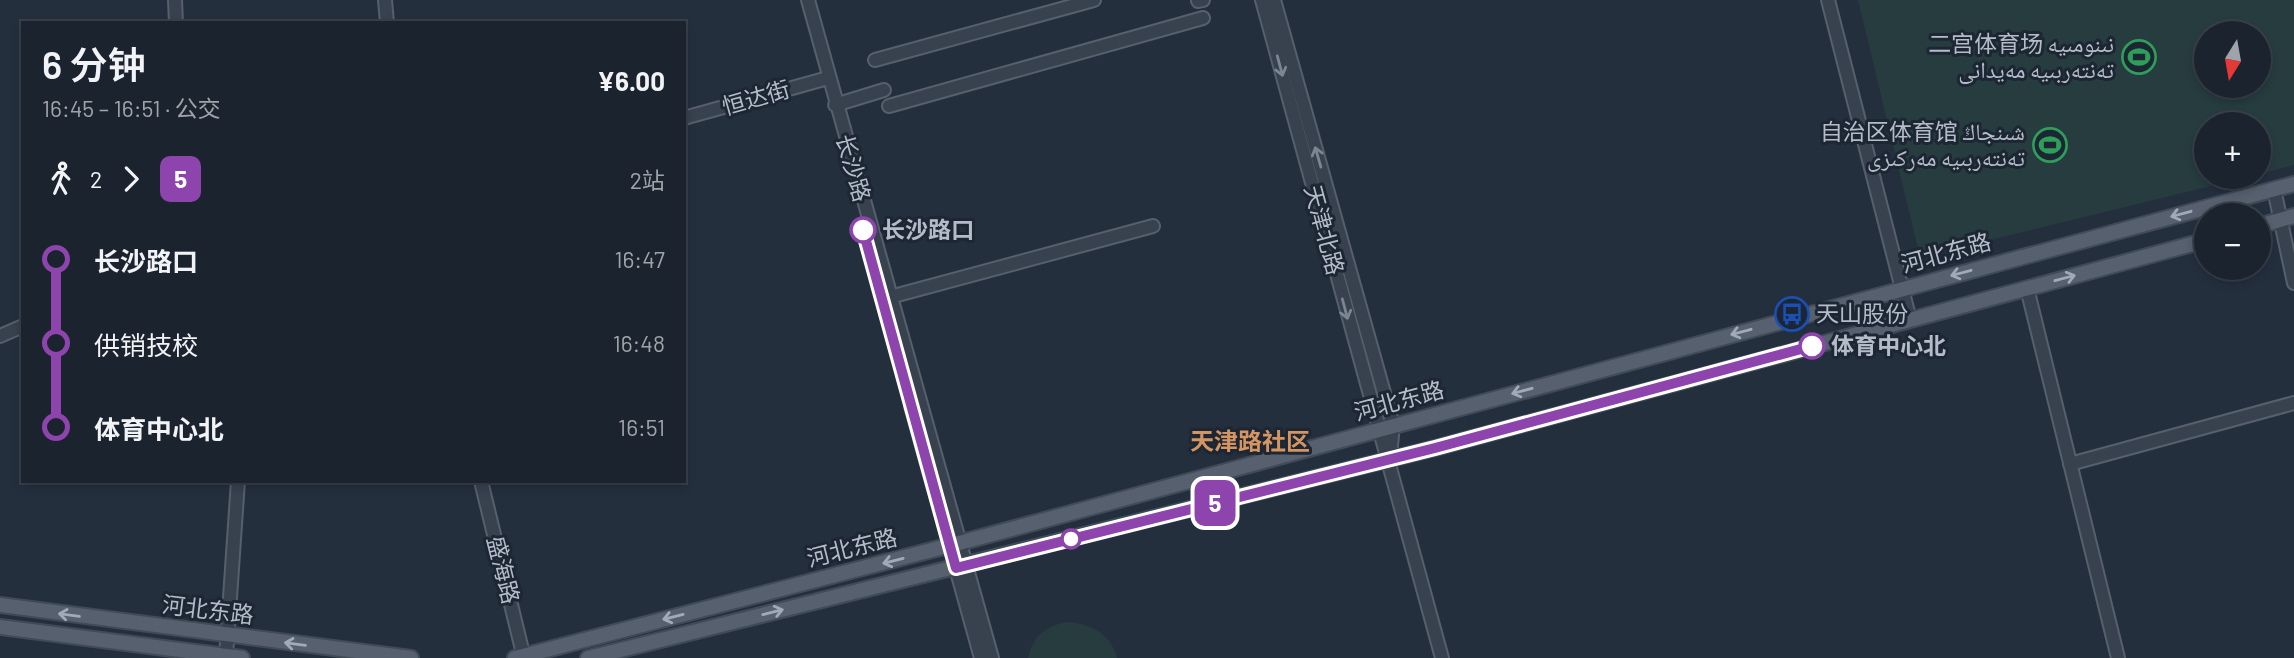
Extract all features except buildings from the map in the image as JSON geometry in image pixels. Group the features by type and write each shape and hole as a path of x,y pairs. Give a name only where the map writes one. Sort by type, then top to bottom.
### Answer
{"main road":[{"name":"河北东路","path":"521,657 954,545 2294,184"},
{"path":"2271,223 2288,218"},
{"path":"588,658 1390,459 2194,243"},
{"name":"河北东路","path":"0,605 411,658"},
{"path":"0,627 242,658"}],"street":[{"path":"175,0 176,21"},
{"path":"385,0 387,21"},
{"name":"长沙路","path":"801,0 954,545 992,658"},
{"name":"长沙路","path":"808,0 824,78 835,105 890,297 954,545"},
{"path":"875,60 1094,0"},
{"name":"天津北路","path":"1262,0 1378,431 1390,459 1442,658"},
{"name":"天津北路","path":"1274,0 1393,425 1390,459"},
{"path":"1828,0 1910,320"},
{"path":"889,106 1203,18"},
{"name":"恒达街","path":"686,117 824,78"},
{"path":"835,105 884,90"},
{"path":"2274,189 2288,218 2294,283"},
{"path":"890,297 1153,226"},
{"path":"2027,288 2118,658"},
{"path":"0,336 21,327"},
{"path":"2070,464 2294,403"},
{"path":"226,656 238,483"},
{"name":"盛海路","path":"481,483 521,657"},
{"name":"长沙路","path":"961,566 981,658"}],"green space":[{"name":"自治区体育馆 شىنجاڭ تەنتەربىيە مەركىزى","path":"1858,0 2294,0 2294,165 2271,171 2271,112 2194,112 2194,189 2199,189 1920,257"},
{"path":"1070,622 1100,632 1111,643 1117,658 1028,658 1034,643 1043,632 1055,625"}],"bus line":[{"name":"5","path":"863,230 948,547 956,568 1435,448 1812,346"}],"place":[{"name":"二宫体育场 نىنومىيە تەنتەربىيە مەيدانى","path":"2139,57"},
{"name":"自治区体育馆 شىنجاڭ تەنتەربىيە مەركىزى","path":"2050,145"},
{"name":"长沙路口","path":"863,230"},
{"name":"天山股份","path":"1792,314"},
{"name":"体育中心北","path":"1812,346"}],"district":[{"name":"天津路社区","path":"1250,442"}]}
